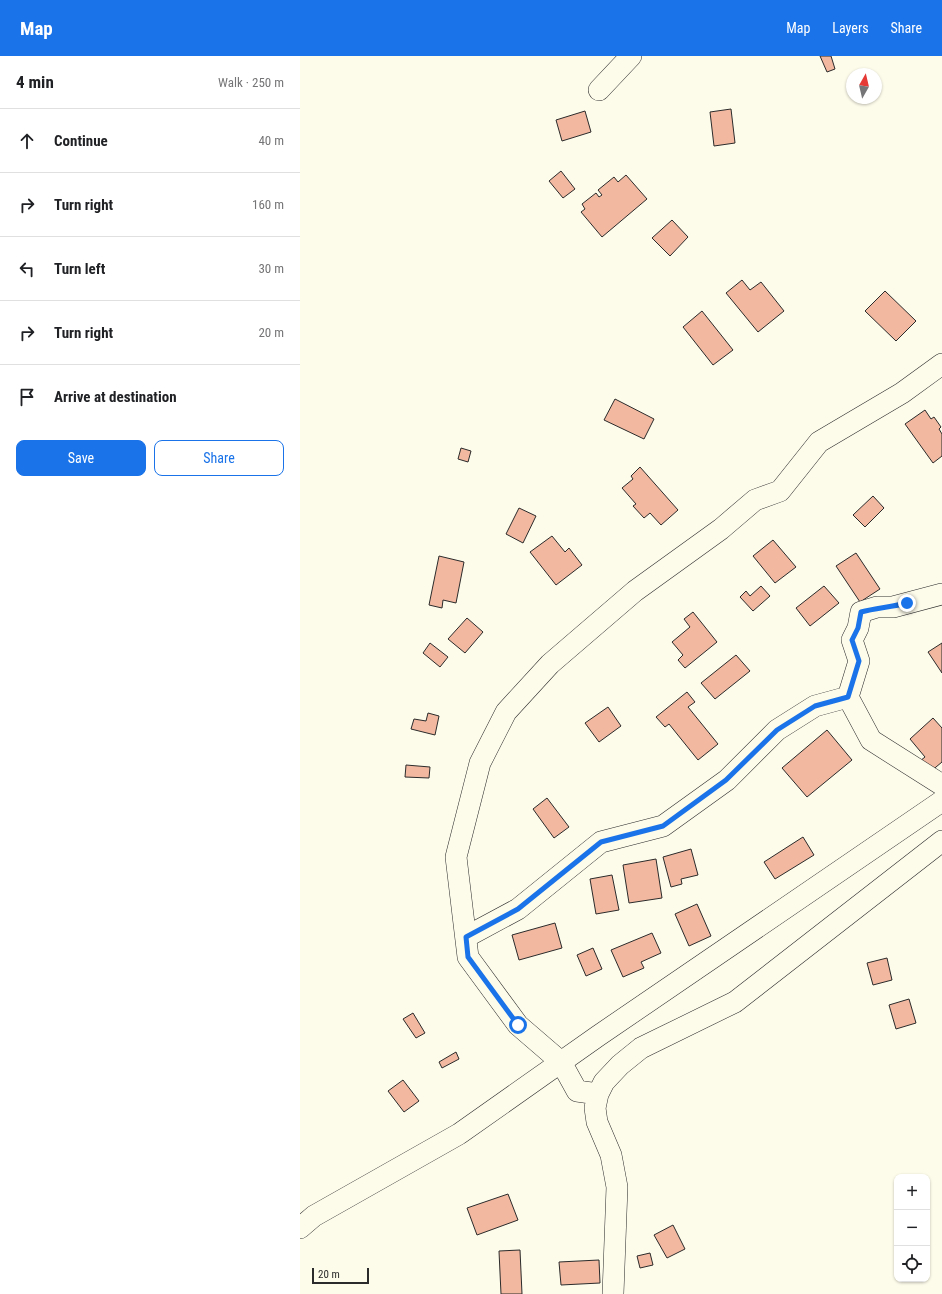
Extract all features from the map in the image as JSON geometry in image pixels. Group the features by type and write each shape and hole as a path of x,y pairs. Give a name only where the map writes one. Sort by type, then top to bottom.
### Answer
{"street":[{"path":"599,90 631,56"},
{"path":"598,1094 577,1091 561,1062 518,1025 468,957 456,857 480,763 506,712 550,664 635,591 722,529 755,500 780,491 819,442 902,393 942,364"},
{"path":"942,594 893,607 877,607 861,612 858,628 852,640 859,661 848,697 870,740 942,785"},
{"path":"466,937 518,909 601,842 663,826 726,780 777,730 815,706 848,697"},
{"path":"300,1228 314,1216 459,1134 561,1062 942,802"},
{"path":"613,1294 617,1187 611,1155 597,1122 595,1108 598,1094 604,1082 620,1065 641,1048 735,1002 942,841"}],"building":[{"path":"820,56 831,56 835,69 827,72"},
{"path":"731,109 735,143 714,146 710,112"},
{"path":"585,111 591,132 562,141 556,120"},
{"path":"561,171 575,189 563,198 549,181"},
{"path":"626,175 647,199 602,237 581,212 585,209 582,204 596,193 599,197 602,195 598,190 614,177 618,182"},
{"path":"672,220 688,237 670,256 652,238"},
{"path":"742,280 750,290 761,282 784,311 758,332 726,293"},
{"path":"885,291 916,321 896,341 865,311"},
{"path":"702,311 733,350 713,365 683,327"},
{"path":"615,399 654,419 644,439 604,420"},
{"path":"925,410 931,419 934,417 941,427 939,429 942,434 942,456 933,463 905,424"},
{"path":"461,448 471,451 468,462 458,459"},
{"path":"640,467 678,510 661,525 650,513 644,518 633,506 636,504 622,488 633,479 631,476"},
{"path":"873,496 884,508 865,527 853,515"},
{"path":"519,508 536,516 523,543 506,534"},
{"path":"552,536 565,552 569,548 582,565 556,585 530,552"},
{"path":"773,540 796,567 775,583 753,556"},
{"path":"856,553 880,589 860,602 836,566"},
{"path":"439,556 464,562 456,603 443,600 442,608 429,605"},
{"path":"761,586 770,596 753,611 740,597 746,591 750,596"},
{"path":"824,586 839,603 810,626 796,608"},
{"path":"693,612 717,642 685,668 678,660 683,655 672,642 690,627 684,619"},
{"path":"467,618 483,632 465,653 448,639"},
{"path":"430,643 448,657 440,667 423,653"},
{"path":"942,643 942,673 928,652"},
{"path":"736,655 750,671 715,699 701,683"},
{"path":"687,692 695,702 688,707 718,744 698,760 669,724 665,727 656,717"},
{"path":"608,707 621,726 599,742 585,723"},
{"path":"428,713 439,716 435,735 411,729 414,719 426,721"},
{"path":"933,718 942,728 942,762 930,772 920,761 925,757 910,739"},
{"path":"827,730 852,760 807,797 782,768"},
{"path":"406,765 430,767 429,778 405,777"},
{"path":"547,798 569,827 554,838 533,809"},
{"path":"803,837 814,855 775,879 764,862"},
{"path":"691,849 698,875 681,879 682,884 671,887 663,857"},
{"path":"656,859 662,898 629,903 623,865"},
{"path":"612,875 619,910 596,914 590,879"},
{"path":"697,904 711,936 689,946 675,914"},
{"path":"555,923 562,948 519,960 512,935"},
{"path":"652,933 661,953 641,962 644,968 623,977 611,950"},
{"path":"593,948 602,969 586,976 577,955"},
{"path":"887,958 892,980 873,985 867,963"},
{"path":"909,999 916,1023 896,1029 889,1005"},
{"path":"413,1013 425,1033 416,1038 403,1019"},
{"path":"456,1052 459,1059 442,1068 439,1062"},
{"path":"403,1080 419,1101 404,1112 388,1091"},
{"path":"508,1194 518,1220 477,1235 467,1208"},
{"path":"673,1225 685,1249 667,1258 654,1235"},
{"path":"520,1250 522,1294 501,1294 499,1251"},
{"path":"650,1253 653,1265 640,1268 637,1256"},
{"path":"599,1260 600,1283 561,1285 559,1262"}],"route":[{"path":"518,1025 468,957 466,937 518,909 601,842 663,826 726,780 777,730 815,706 848,697 859,661 852,640 858,628 861,612 877,607 893,607 907,603"}]}
